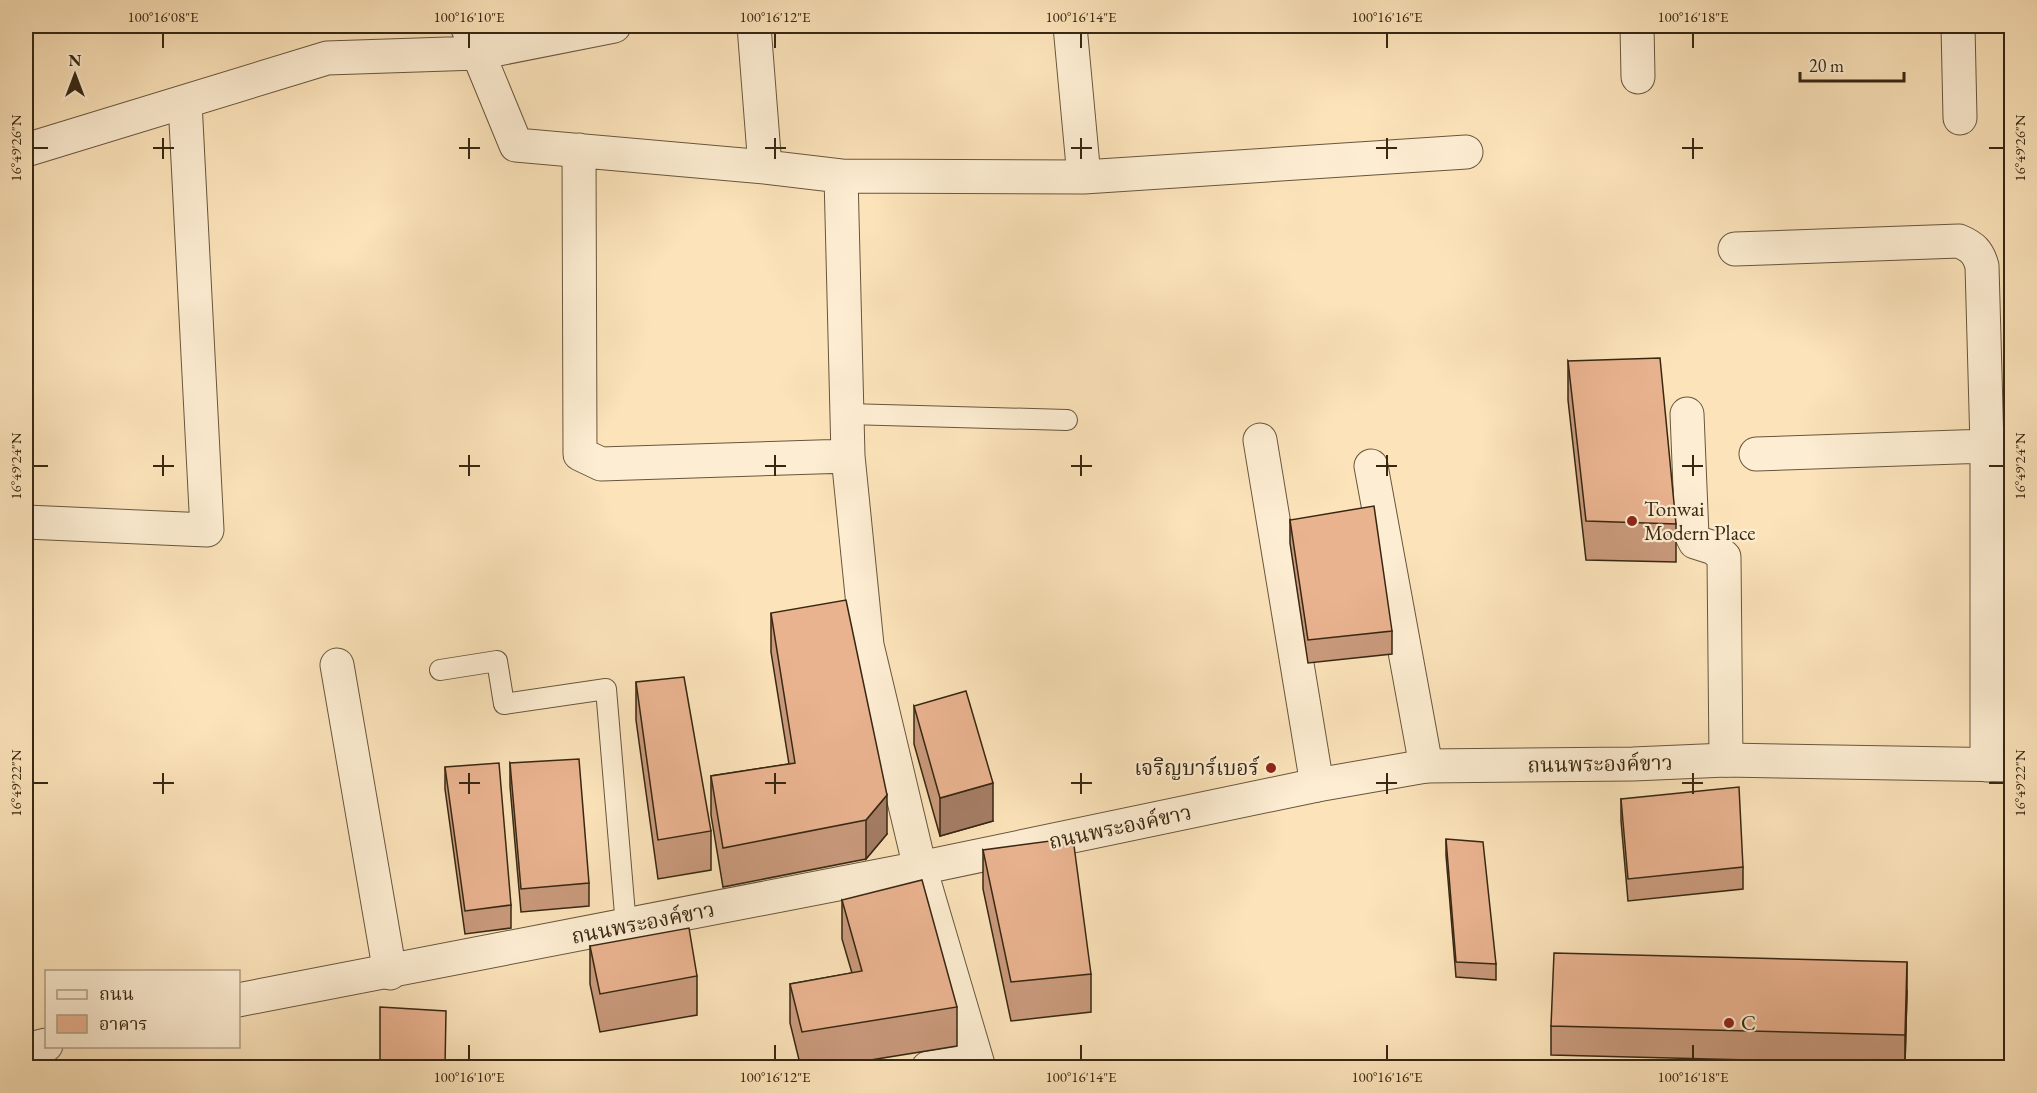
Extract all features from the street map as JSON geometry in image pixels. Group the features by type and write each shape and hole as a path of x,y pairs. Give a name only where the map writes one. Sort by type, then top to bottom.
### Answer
{"street":[{"path":"26,150 327,58 473,39 614,26"},
{"path":"754,26 765,167"},
{"path":"1070,26 1084,177"},
{"path":"1637,26 1638,76"},
{"path":"1958,26 1960,118"},
{"path":"473,39 516,145 841,176 1084,177 1466,152"},
{"path":"26,522 207,530 185,102"},
{"path":"579,150 580,454 601,464 848,456"},
{"path":"841,176 848,456 867,645 920,868 977,1064 928,1068"},
{"path":"1735,249 1959,241 1971,246 1978,253 1982,266 1999,765"},
{"path":"1687,414 1692,536 1695,542 1714,548 1724,557 1726,760"},
{"path":"1260,440 1317,785"},
{"path":"1756,454 1987,446"},
{"path":"1371,466 1426,766"},
{"path":"338,665 390,973"},
{"name":"ถนนพระองค์ขาว","path":"240,1000 390,973 920,868 1317,785 1426,766 1634,764 1726,760 1856,760 1999,765"},
{"path":"26,1050 45,1045"}],"lane":[{"path":"847,414 1067,420"},
{"path":"440,670 497,661 504,704 606,689 626,926"}],"building":[{"path":"1660,358 1676,524 1586,521 1568,361"},
{"path":"1374,506 1392,631 1308,640 1290,520"},
{"path":"846,600 887,795 866,820 723,848 711,776 795,763 771,613"},
{"path":"684,677 711,831 658,840 636,682"},
{"path":"966,691 993,783 940,798 914,706"},
{"path":"579,759 589,883 521,889 510,763"},
{"path":"499,763 511,905 465,911 445,767"},
{"path":"1739,787 1743,867 1628,879 1621,799"},
{"path":"1073,838 1091,974 1011,982 983,850"},
{"path":"1446,839 1483,842 1496,964 1456,962"},
{"path":"922,880 957,1007 802,1032 790,984 862,971 842,900"},
{"path":"689,928 697,976 600,994 590,946"},
{"name":"C","path":"1554,953 1907,962 1905,1035 1551,1026"},
{"path":"380,1007 446,1011 445,1068 380,1068"}],"place":[{"name":"Tonwai Modern Place","path":"1632,521"},
{"name":"เจริญบาร์เบอร์","path":"1271,768"},
{"name":"C","path":"1729,1023"}]}
